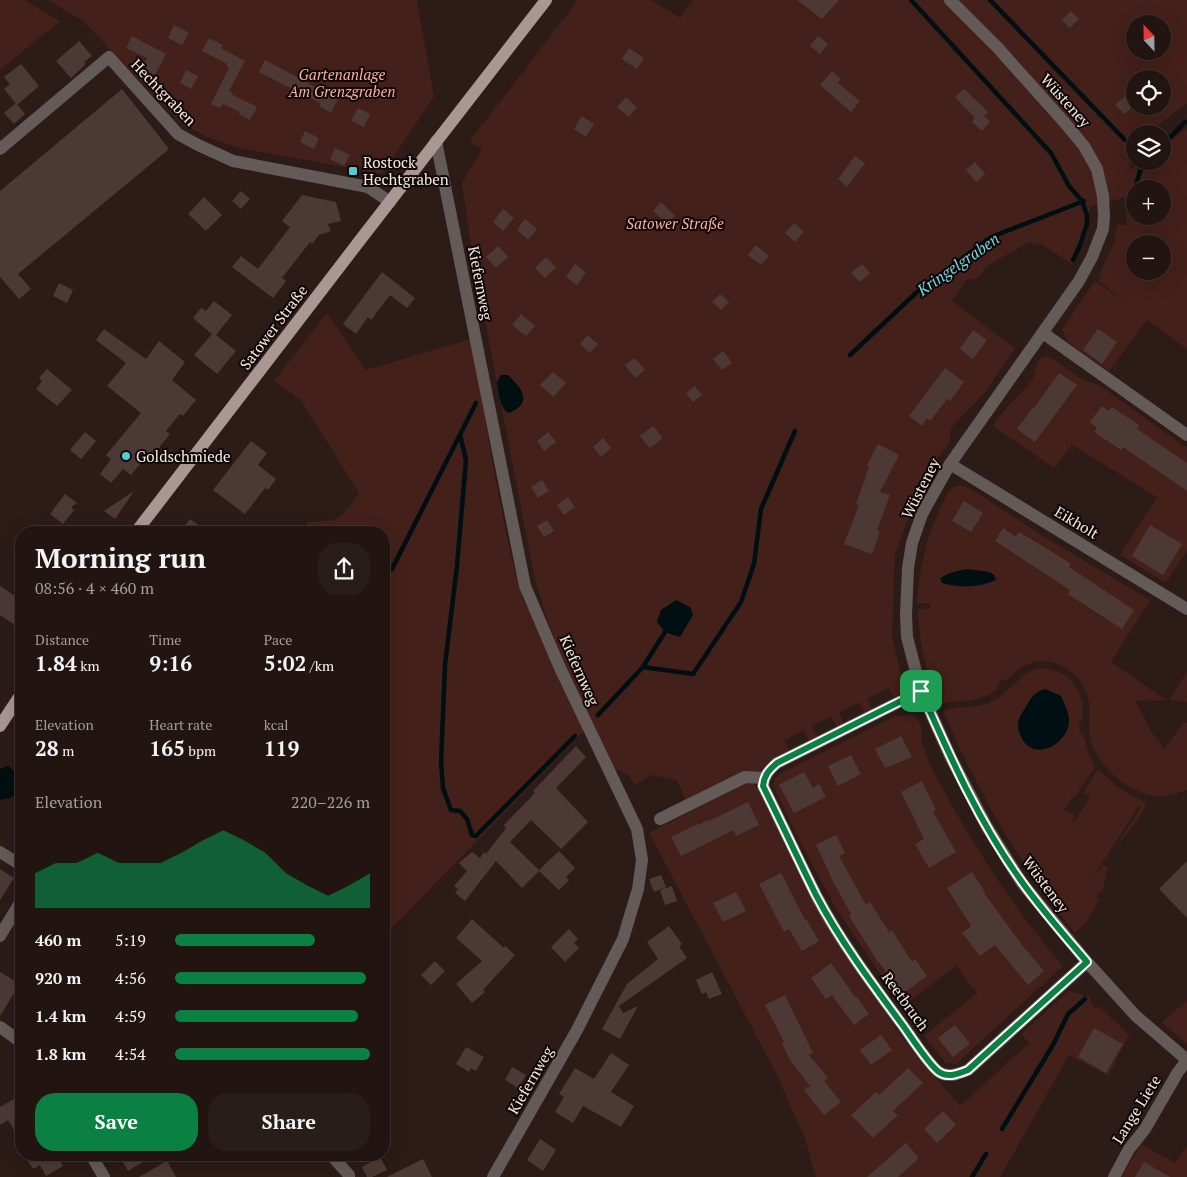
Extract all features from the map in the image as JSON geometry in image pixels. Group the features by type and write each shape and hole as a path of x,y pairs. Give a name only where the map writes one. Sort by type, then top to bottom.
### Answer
{"main road":[{"name":"Satower Straße","path":"141,526 546,0"},
{"path":"0,726 15,703"}],"street":[{"name":"Wüsteney","path":"950,0 998,48 1075,134 1091,157 1100,177 1104,216 1098,242 1079,281 950,464 922,514 912,543 908,568 907,637 921,691 951,758 999,846 1022,882 1087,962 1136,1016 1187,1060"},
{"name":"Hechtgraben","path":"0,149 109,57 178,134 198,145 233,161 368,187 390,202"},
{"name":"Kiefernweg","path":"436,141 524,586 560,668 637,829 642,860 638,889 623,939 577,1030 493,1177"},
{"path":"1043,333 1187,435"},
{"name":"Eikholt","path":"950,464 1187,609"},
{"path":"660,819 745,777 764,778 777,763 921,691"},
{"name":"Reetbruch","path":"764,778 763,786 817,896 891,1010 938,1072 947,1076 956,1075 968,1070 1087,962"},
{"path":"0,852 15,861"},
{"path":"0,936 15,911"},
{"path":"0,1027 15,1038"},
{"name":"Lange Liete","path":"1114,1177 1129,1149 1145,1129 1187,1060"},
{"path":"95,1161 104,1177"},
{"path":"336,1161 349,1176"}],"green space":[{"path":"0,0 24,0 60,21 0,70"},
{"name":"Gartenanlage Am Grenzgraben","path":"48,0 417,0 434,97 382,174 239,148 205,136 181,123 82,20"},
{"path":"578,0 651,0 680,18 693,0 1187,0 1187,103 1159,125 1126,125 1126,170 1171,170 1171,140 1187,128 1187,349 1147,320 1109,371 1069,343 1062,329 1095,281 1129,305 1099,281 1102,267 1114,242 1117,225 1171,225 1171,180 1126,180 1126,197 1090,206 1087,233 1072,264 1038,242 1036,245 1029,242 987,266 977,279 966,280 952,301 1015,348 986,391 951,428 950,441 928,472 914,502 895,555 892,636 905,685 902,691 894,698 889,688 867,699 872,709 864,712 859,703 839,712 844,723 837,727 831,716 812,726 817,737 809,740 804,730 784,740 789,750 768,762 758,772 686,801 677,780 651,775 635,785 628,775 612,767 564,665 547,619 535,580 473,259 462,183 482,149 469,142"},
{"path":"327,313 366,370 471,339 496,482 510,552 522,597 586,729 390,930 390,526 308,526 306,524 309,522 328,521 339,517 359,493 300,399 274,381"},
{"path":"1048,356 1083,380 1099,385 1187,448 1187,551 1166,583 1120,555 1157,497 1072,445 1054,468 993,426 1032,380 1040,359"},
{"path":"961,486 969,488 1048,539 1150,600 1111,662 1166,700 1136,701 1149,728 1164,749 1182,725 1187,722 1187,790 1164,796 1150,795 1138,791 1116,777 1099,758 1093,748 1090,737 1088,700 1081,683 1073,673 1051,662 1039,661 1028,664 1007,681 1004,678 997,685 999,688 983,697 940,705 927,669 920,635 918,609 930,609 930,604 917,603 918,590 922,564 932,527 950,490"},
{"path":"1037,668 1048,669 1066,676 1073,682 1081,699 1083,709 1082,720 1079,721 1080,733 1083,734 1095,767 1074,798 1064,809 1075,816 1072,821 1074,822 1090,797 1083,793 1098,769 1115,785 1146,803 1139,818 1120,842 1141,807 1139,806 1090,882 1103,865 1108,868 1102,892 1099,891 1097,898 1100,899 1087,921 1075,933 1036,881 1001,827 956,741 943,711 987,704"},
{"path":"1187,671 1187,702 1170,700"},
{"path":"895,716 914,716 920,723 922,742 931,765 955,811 983,857 1029,924 1063,966 956,1064 946,1063 924,1036 977,993 956,966 902,1007 836,908 800,842 773,786 779,774"},
{"path":"752,782 756,786 810,898 853,967 904,1040 960,1106 1029,1043 1021,1034 1069,991 1089,997 1095,1009 1099,1006 1129,1035 1108,1076 1069,1055 1000,1177 816,1177 805,1138 778,1077 649,833 744,784"},
{"path":"1187,1001 1187,1044 1162,1023"},
{"path":"1141,1144 1175,1163 1187,1146 1187,1177 1121,1177"}],"shaded area":[{"path":"501,375 508,375 518,385 523,398 520,406 509,413 501,404 499,395 497,382"},
{"path":"966,569 990,572 996,580 982,585 969,586 942,583 940,578"},
{"path":"676,600 690,607 693,615 680,637 665,632 657,622 661,610"},
{"path":"1045,689 1061,696 1069,718 1068,728 1057,743 1040,750 1031,748 1024,742 1018,723 1032,697"},
{"path":"8,766 15,772 15,794 11,798 0,800 0,769"}],"building":[{"path":"797,0 839,0 822,19"},
{"path":"1071,11 1079,19 1070,28 1062,20"},
{"path":"174,25 189,33 182,45 168,38"},
{"path":"132,36 166,54 155,75 141,68 147,58 126,48"},
{"path":"818,36 828,44 820,54 810,46"},
{"path":"209,38 223,45 221,48 245,61 229,91 231,94 257,107 250,120 239,114 240,112 223,104 220,108 211,104 229,68 226,66 227,64 202,51"},
{"path":"79,41 92,56 84,62 86,64 71,78 56,61"},
{"path":"629,48 644,58 637,69 622,59"},
{"path":"265,60 338,99 331,113 319,106 320,103 259,72"},
{"path":"21,64 39,86 17,105 4,89 10,84 4,77"},
{"path":"186,70 198,76 191,89 180,83"},
{"path":"832,71 841,79 838,83 860,101 851,112 820,85"},
{"path":"122,89 169,149 18,274 31,289 19,299 0,277 0,191"},
{"path":"964,89 988,112 984,116 990,122 982,131 972,122 975,118 955,97"},
{"path":"1125,96 1126,113 1125,114 1115,105"},
{"path":"626,97 637,107 629,117 617,107"},
{"path":"16,103 25,114 14,124 4,113"},
{"path":"358,108 370,114 364,127 351,121"},
{"path":"582,116 594,124 586,137 574,129"},
{"path":"305,131 319,138 314,149 300,142"},
{"path":"335,148 350,155 344,166 330,159"},
{"path":"855,156 865,163 847,187 838,179"},
{"path":"975,162 985,174 976,182 966,170"},
{"path":"241,191 250,199 241,209 232,201"},
{"path":"302,195 336,202 341,221 328,224 331,231 319,235 312,244 310,242 282,278 286,281 273,298 232,267 241,256 258,269 290,227 282,221"},
{"path":"204,197 222,215 206,231 188,214"},
{"path":"661,202 675,216 667,224 653,211"},
{"path":"503,209 514,218 503,231 493,222"},
{"path":"525,219 537,229 528,240 517,230"},
{"path":"794,223 804,232 795,242 785,233"},
{"path":"756,245 769,256 761,265 748,255"},
{"path":"498,246 508,257 496,268 486,257"},
{"path":"546,257 556,267 545,278 535,268"},
{"path":"575,264 586,272 577,285 566,277"},
{"path":"862,264 870,273 860,282 851,273"},
{"path":"382,272 415,298 407,308 390,295 371,320 368,317 356,334 343,324"},
{"path":"59,283 73,290 67,303 53,296"},
{"path":"720,294 729,302 721,310 712,302"},
{"path":"214,301 232,315 216,335 236,351 217,374 194,355 212,334 193,318 201,308 206,311"},
{"path":"521,314 535,326 526,336 512,325"},
{"path":"104,329 146,359 159,341 185,362 172,380 196,400 183,416 180,414 166,431 170,434 154,454 151,451 131,475 123,469 111,483 100,474 111,459 106,455 141,413 107,386 126,363 96,340"},
{"path":"1098,329 1117,342 1102,364 1083,350"},
{"path":"973,330 987,340 973,359 960,349"},
{"path":"587,335 598,344 590,353 580,344"},
{"path":"723,351 732,363 722,370 713,359"},
{"path":"635,358 645,370 635,378 625,365"},
{"path":"945,368 964,382 950,401 947,399 930,421 927,418 922,426 909,416"},
{"path":"47,369 72,390 57,406 36,389 42,381 39,378"},
{"path":"553,372 566,383 553,397 540,385"},
{"path":"1059,373 1077,385 1035,442 1017,429"},
{"path":"695,386 702,395 693,402 686,393"},
{"path":"1102,406 1109,411 1112,407 1139,425 1137,429 1187,463 1187,491 1123,447 1121,450 1094,432 1097,428 1090,422"},
{"path":"653,426 663,438 650,448 640,436"},
{"path":"85,432 96,441 81,459 70,450"},
{"path":"548,432 556,442 544,451 537,441"},
{"path":"603,438 611,448 601,457 593,447"},
{"path":"251,441 267,453 258,465 276,479 268,490 265,488 245,514 213,490"},
{"path":"878,444 899,455 880,492 890,495 877,530 880,532 872,554 844,544 859,505 856,504 869,467 867,465"},
{"path":"542,480 549,491 538,498 531,487"},
{"path":"134,491 115,519 104,511"},
{"path":"65,494 77,503 71,507 74,510 63,524 50,514"},
{"path":"568,497 575,507 564,515 557,505"},
{"path":"964,501 983,513 971,532 952,521"},
{"path":"190,519 200,526 185,526"},
{"path":"547,520 554,531 544,537 537,526"},
{"path":"1150,525 1182,544 1163,575 1132,556"},
{"path":"1003,528 1016,537 1019,532 1049,550 1071,564 1069,567 1134,610 1122,629 1068,594 1070,590 995,541"},
{"path":"0,586 15,596 15,625 0,615"},
{"path":"901,736 912,757 885,768 875,749"},
{"path":"576,746 586,757 556,788 588,822 561,849 531,820 510,842 539,870 559,851 575,868 566,877 569,880 559,890 539,871 522,888 496,861 465,901 455,893 458,889 454,886 467,871 459,863 472,852 480,858 484,852 486,854 506,828 504,825"},
{"path":"851,755 861,774 838,786 828,766"},
{"path":"804,772 813,788 819,784 826,797 794,813 779,785"},
{"path":"922,781 936,810 933,812 956,852 929,868 915,844 924,839 901,792"},
{"path":"748,802 759,825 736,836 733,830 681,856 671,837"},
{"path":"836,835 845,853 839,856 866,905 870,902 889,932 892,930 912,962 915,959 927,976 902,994 878,962 849,916 851,914 829,874 816,845"},
{"path":"1187,861 1187,918 1159,889"},
{"path":"0,869 14,878 0,900"},
{"path":"972,872 984,893 1022,945 1044,971 1028,985 995,945 980,956 962,933 971,926 947,888"},
{"path":"781,873 805,920 819,941 802,951 789,929 784,932 759,884"},
{"path":"661,875 666,887 654,892 649,879"},
{"path":"672,886 677,901 665,905 660,890"},
{"path":"736,892 746,911 723,922 713,903"},
{"path":"472,919 504,948 505,946 515,955 483,990 485,992 472,1003 456,984 482,961 456,938"},
{"path":"669,926 682,944 679,946 687,958 619,1006 623,1013 638,1006 620,1039 602,1029 627,984 658,959 647,942"},
{"path":"569,929 578,939 574,943 579,948 565,962 551,947"},
{"path":"435,961 445,971 431,985 421,975"},
{"path":"831,963 869,1014 854,1025 832,995 826,999 811,978"},
{"path":"0,972 15,981 15,992 0,1016"},
{"path":"712,972 722,994 709,999 706,992 702,994 696,980"},
{"path":"785,995 813,1053 809,1055 828,1078 824,1081 841,1102 824,1115 804,1090 810,1086 790,1060 782,1043 784,1042 765,1005"},
{"path":"955,1025 970,1044 953,1057 938,1038"},
{"path":"1094,1028 1123,1044 1106,1073 1078,1057"},
{"path":"881,1035 892,1050 871,1065 860,1050"},
{"path":"466,1047 484,1057 476,1071 471,1068 469,1072 456,1064"},
{"path":"611,1053 629,1065 611,1092 634,1106 621,1127 583,1106 573,1123 555,1112 564,1097 559,1094 575,1068 594,1079"},
{"path":"512,1067 526,1075 518,1088 505,1080"},
{"path":"908,1068 923,1083 893,1111 898,1115 873,1138 851,1115 876,1092 879,1095"},
{"path":"15,1098 15,1132 8,1120 0,1125 0,1107"},
{"path":"943,1111 956,1125 937,1143 924,1129"},
{"path":"540,1139 556,1150 543,1171 527,1160"},
{"path":"906,1143 919,1158 898,1177 867,1177"},
{"path":"423,1159 432,1177 387,1177"},
{"path":"28,1161 60,1161 63,1166 46,1176 40,1165 33,1169"},
{"path":"122,1161 144,1161 128,1171"},
{"path":"167,1161 176,1177 139,1177"},
{"path":"373,1161 382,1161 387,1170 372,1177 367,1177 362,1167"},
{"path":"1144,1162 1170,1177 1135,1177"}],"waterway":[{"path":"911,0 1051,153 1069,186 1082,201 1087,215 1087,224 1073,260"},
{"path":"990,0 1126,141"},
{"name":"Kringelgraben","path":"1171,137 1185,122"},
{"name":"Kringelgraben","path":"1138,180 1141,170"},
{"name":"Kringelgraben","path":"850,355 916,293 991,237 1084,201"},
{"path":"392,569 476,403"},
{"name":"Kringelgraben","path":"598,715 643,667 693,674 741,602 754,564 761,509 795,431"},
{"path":"460,435 466,460 457,566 445,665 441,762 443,788 451,810 460,811 467,819 472,835 476,836 575,736"},
{"path":"643,667 665,632"},
{"path":"1002,1129 1053,1045 1068,1014 1085,999"},
{"path":"972,1177 986,1154"}],"place":[{"name":"Rostock Hechtgraben","path":"353,171"},
{"name":"Goldschmiede","path":"126,456"}],"route":[{"path":"921,691 951,758 987,827 1022,882 1087,962 968,1070 956,1075 947,1076 938,1072 926,1057 891,1010 837,929 817,896 763,786 764,778 777,763 921,691"}]}
